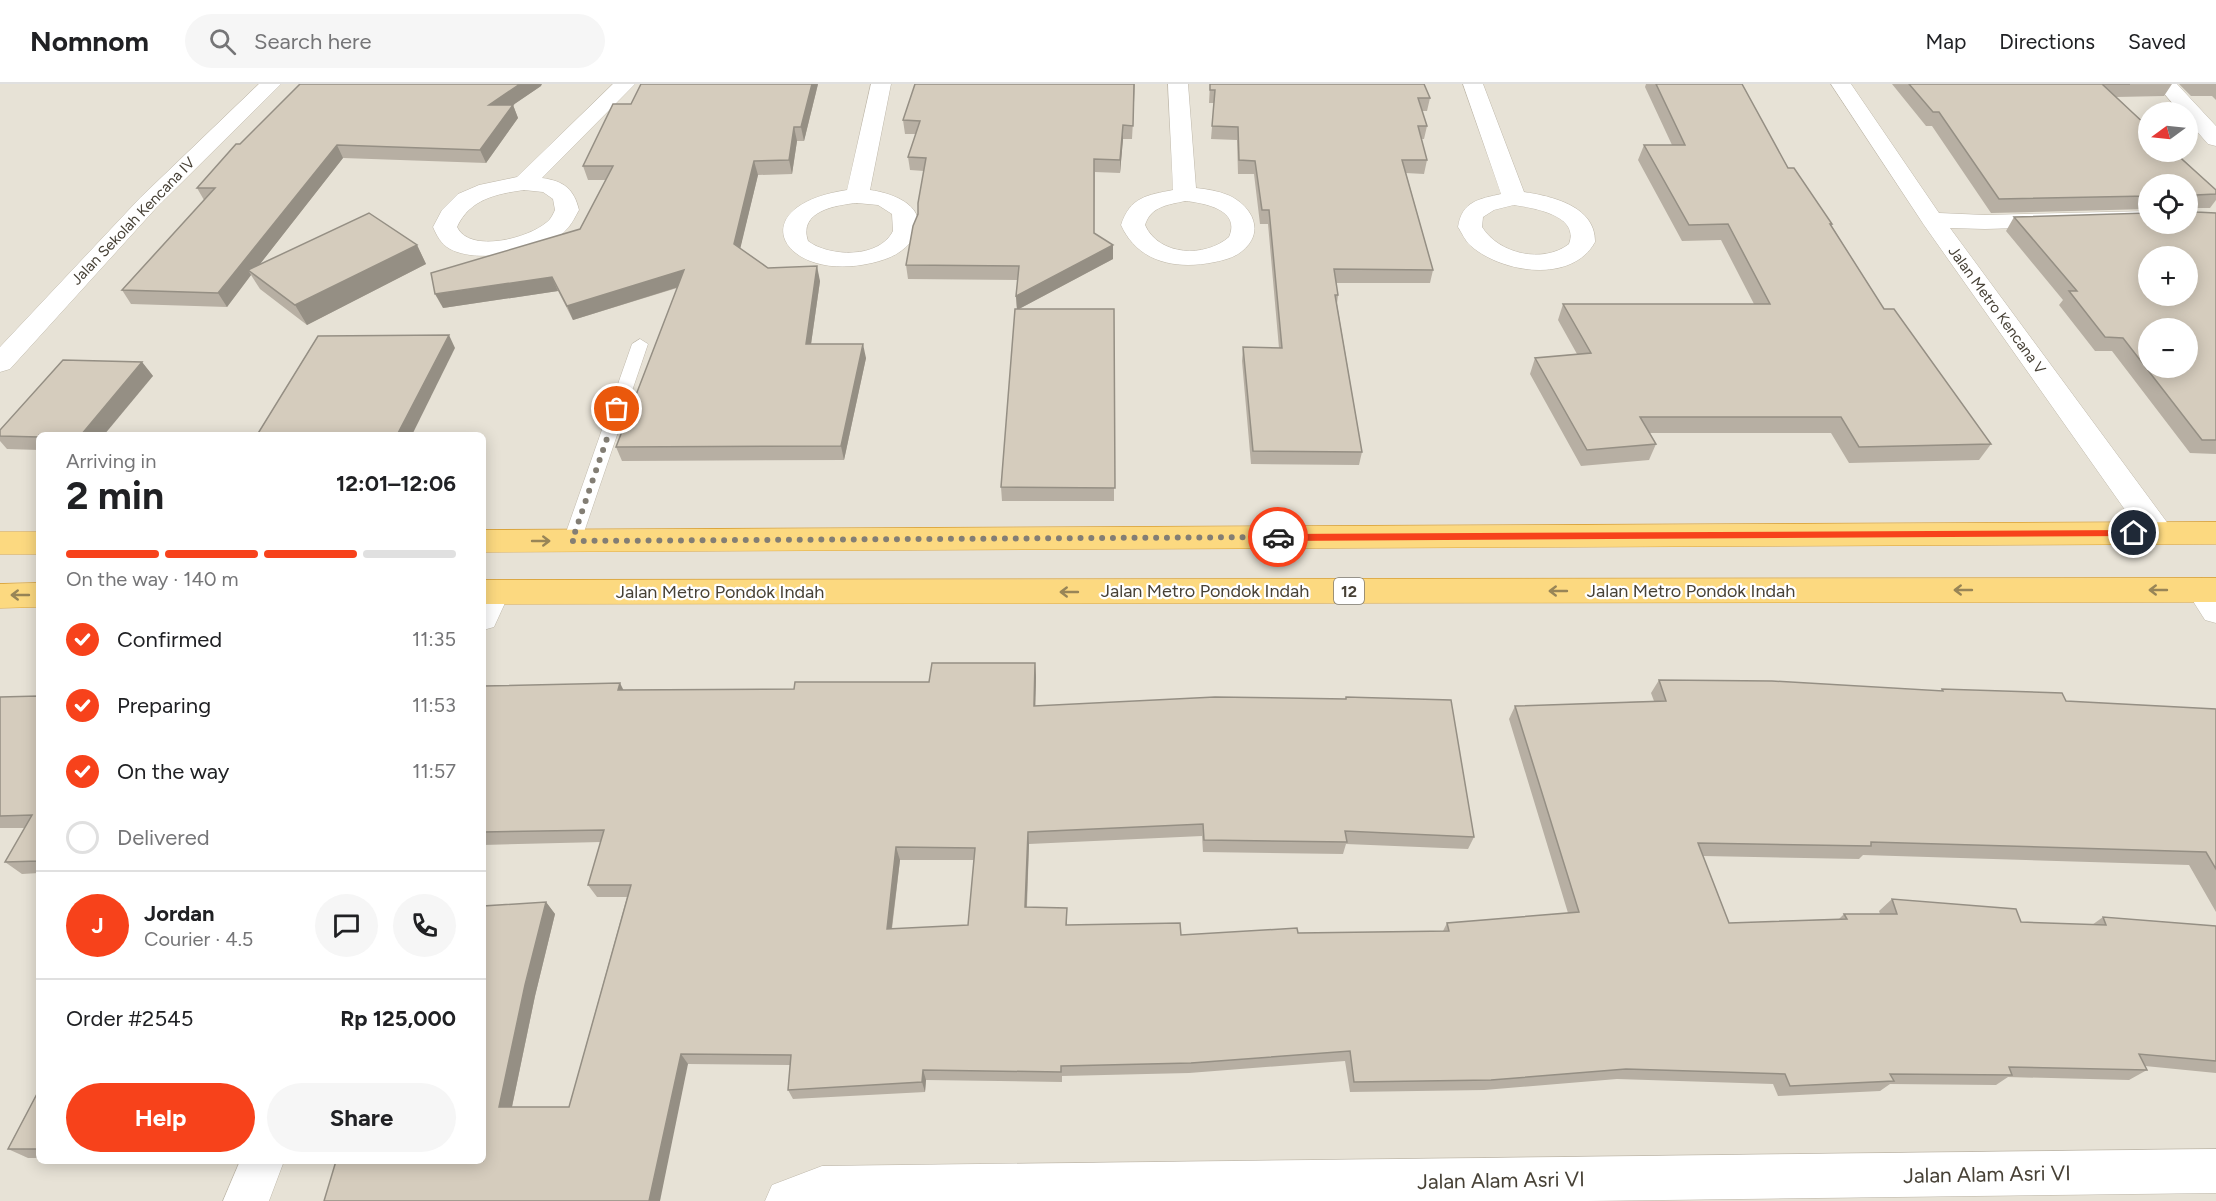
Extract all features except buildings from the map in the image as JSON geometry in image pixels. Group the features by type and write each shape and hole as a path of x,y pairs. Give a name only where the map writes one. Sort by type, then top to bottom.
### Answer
{"highway":[{"path":"486,542 2216,533"},
{"path":"0,543 36,543"},
{"path":"0,596 36,595"},
{"name":"Jalan Metro Pondok Indah","path":"487,601 2211,597"}],"street":[{"name":"Jalan Sekolah Kencana IV","path":"0,363 148,203 271,84"},
{"path":"524,183 549,186 564,196 567,210 557,226 534,240 505,248 475,248 453,241 445,227 450,211 469,197 495,186 524,183 625,84"},
{"path":"857,196 881,84"},
{"path":"1178,84 1185,194"},
{"path":"1473,84 1514,198"},
{"name":"Jalan Metro Kencana V","path":"1841,84 1932,220 2158,533"},
{"path":"2166,84 2216,139"},
{"path":"1932,220 1985,222 2138,218"},
{"path":"246,1201 261,1164"},
{"name":"Jalan Alam Asri VI","path":"788,1201 822,1188 2216,1171"}],"lane":[{"path":"572,541 640,344"}],"shaded area":[{"path":"0,84 2216,84 2216,1201 0,1201"}],"way so far":[{"path":"617,409 572,541 1278,537"}],"route":[{"path":"1278,537 2134,533"}]}
